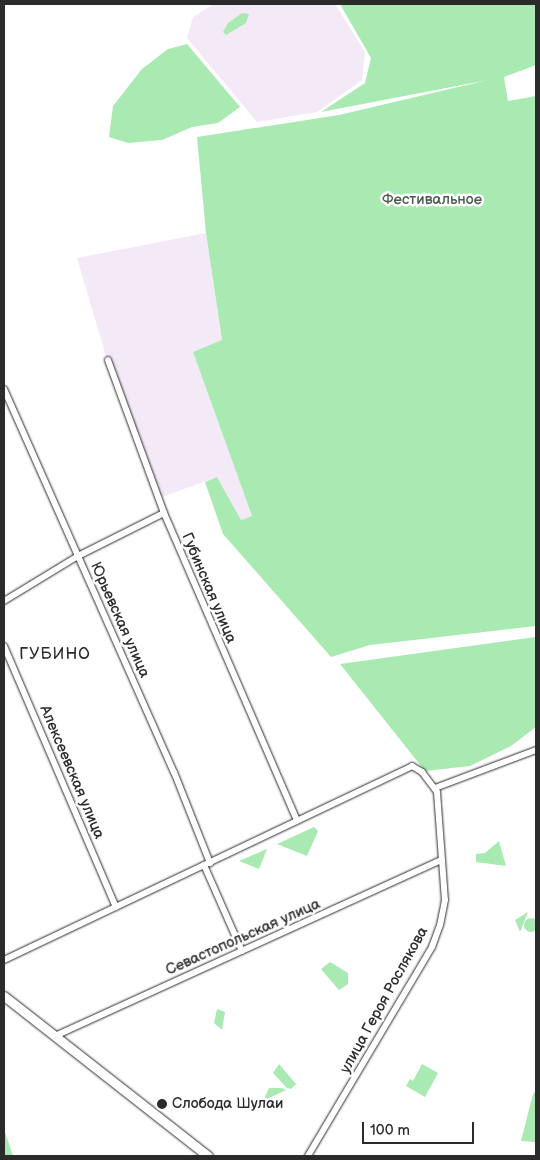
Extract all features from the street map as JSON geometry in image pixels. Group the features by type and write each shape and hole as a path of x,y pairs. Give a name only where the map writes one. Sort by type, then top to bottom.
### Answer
{"street":[{"name":"Губинская улица","path":"108,360 164,513 297,821"},
{"name":"Юрьевская улица","path":"4,389 174,772 207,864 242,951"},
{"path":"4,601 78,556 164,513"},
{"name":"Алексеевская улица","path":"4,646 116,907"},
{"path":"4,960 412,766 426,775 435,788 536,750"},
{"name":"улица Героя Рослякова","path":"308,1156 432,948 445,900 435,788"},
{"name":"Севастопольская улица","path":"55,1036 442,860"},
{"path":"4,996 208,1156"}],"shaded area":[{"path":"214,4 335,4 365,52 362,80 317,112 257,122 187,38 193,17"},
{"path":"206,233 222,341 193,352 252,516 241,520 217,477 159,498 118,397 77,258"}],"green space":[{"name":"Фестивальное","path":"340,4 536,4 536,65 504,77 508,101 536,96 536,626 370,645 331,657 223,534 205,482 217,477 241,520 252,516 193,352 222,340 206,233 197,137 339,115 488,80 321,112 365,83 371,58"},
{"path":"242,13 249,14 246,23 226,35 223,32 228,23"},
{"path":"187,44 240,107 218,123 192,127 162,140 128,143 109,137 113,106 142,69 168,49"},
{"path":"536,637 536,727 511,746 470,766 425,771 340,664"},
{"path":"314,827 318,831 307,856 277,844"},
{"path":"499,841 506,866 476,862 476,854 485,853"},
{"path":"267,849 259,869 239,861"},
{"path":"528,912 520,932 515,920"},
{"path":"531,918 536,920 538,925 536,930 531,932 526,930 524,925 526,920"},
{"path":"330,962 348,973 348,984 339,990 321,969"},
{"path":"217,1009 225,1012 222,1030 214,1023"},
{"path":"279,1064 296,1084 291,1089 287,1088 273,1073"},
{"path":"422,1064 438,1073 425,1097 406,1086 410,1079 413,1081"},
{"path":"269,1088 282,1088 286,1090 263,1101"},
{"path":"536,1091 536,1142 521,1141 533,1094"},
{"path":"4,1129 13,1156 4,1156"}],"place":[{"name":"Слобода Шулаи","path":"162,1104"}],"district":[{"name":"ГУБИНО","path":"55,655"}]}
